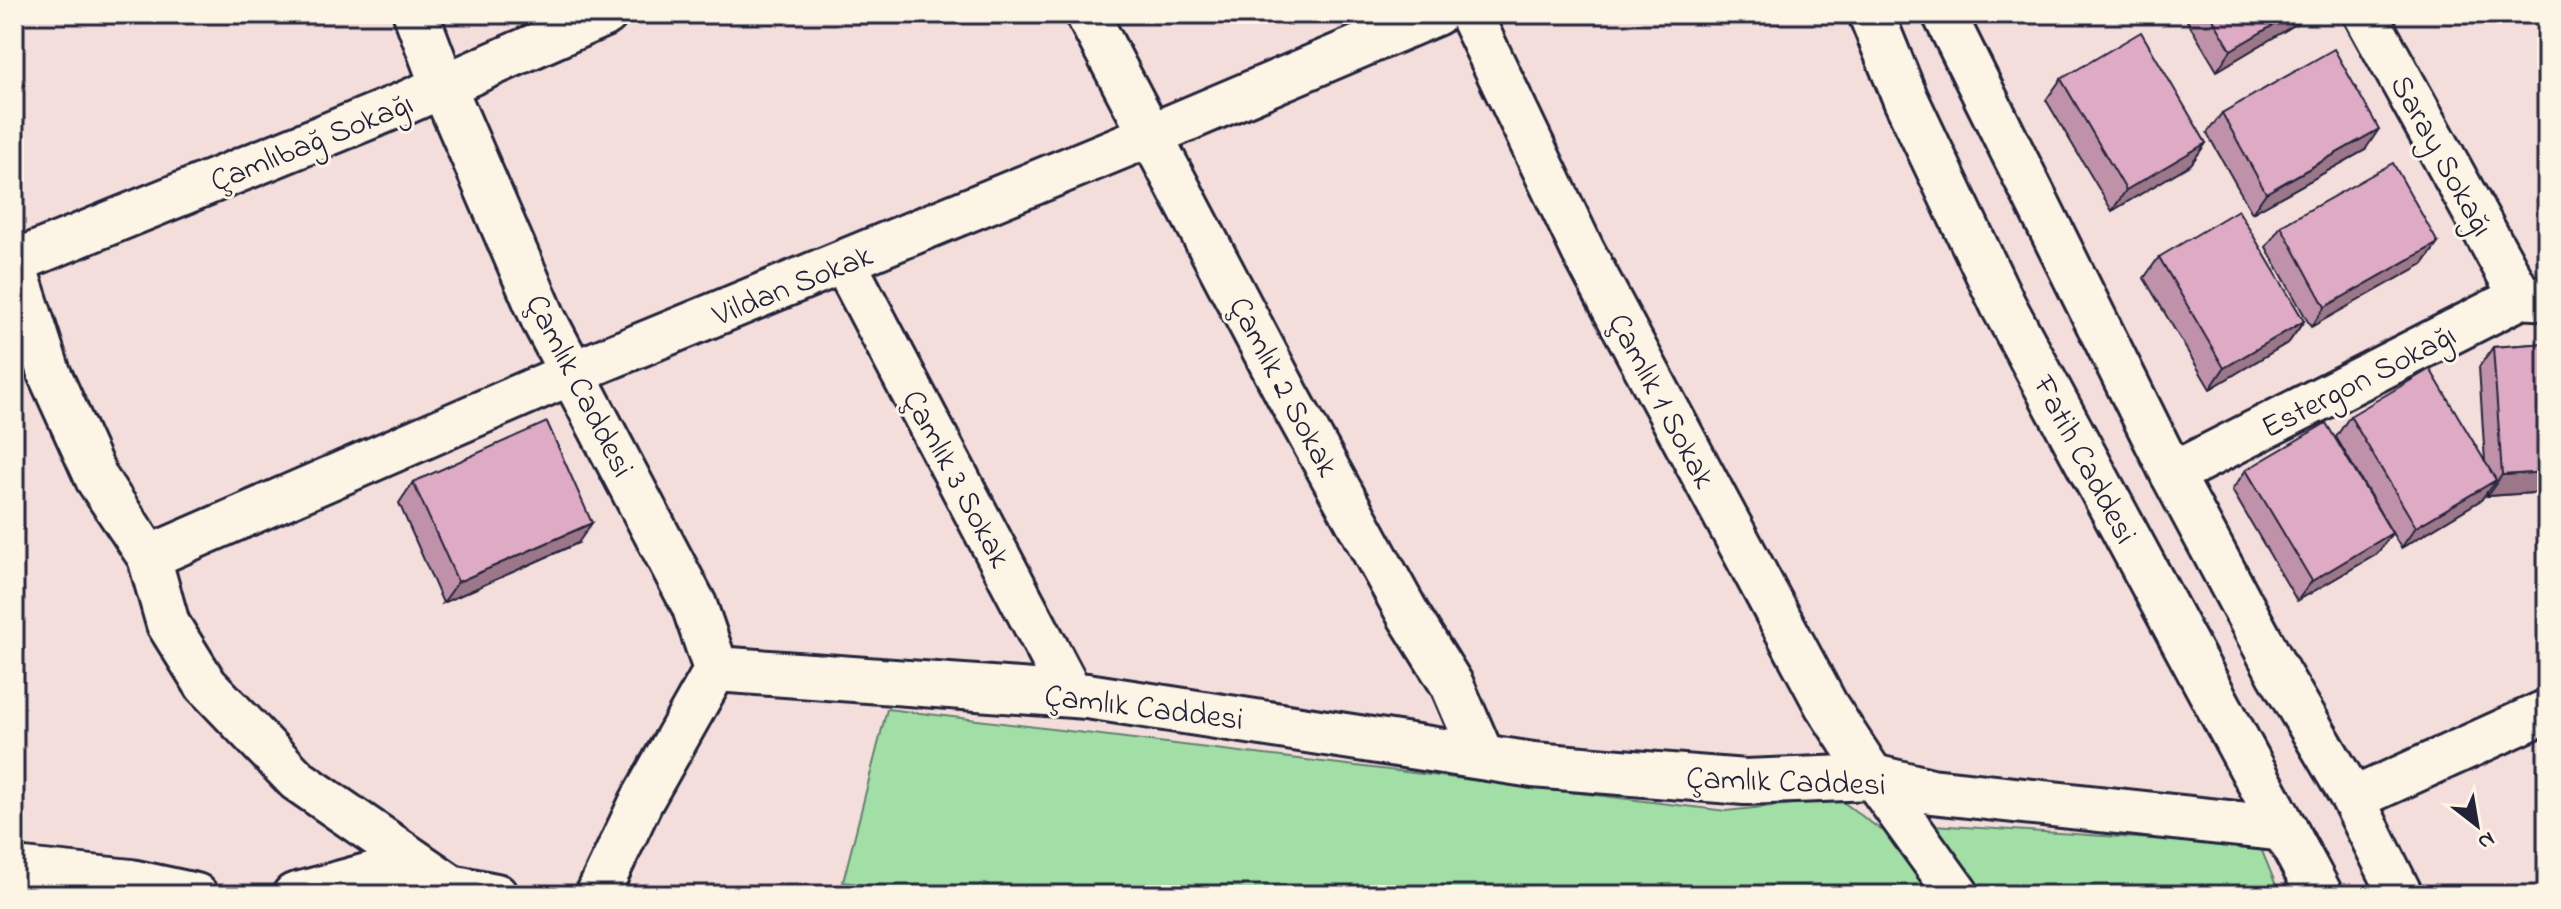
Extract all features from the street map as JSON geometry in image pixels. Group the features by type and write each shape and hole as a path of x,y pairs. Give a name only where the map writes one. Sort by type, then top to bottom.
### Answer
{"street":[{"name":"Çamlık Caddesi","path":"416,14 443,86 544,320 694,605 716,669 1071,694 1533,765 1745,782 1873,777 1931,791 2285,829"},
{"name":"Çamlıbağ Sokağı","path":"14,263 443,86 606,14"},
{"name":"Çamlık 2 Sokak","path":"1087,14 1288,396 1409,616 1452,685 1483,757"},
{"name":"Vildan Sokak","path":"149,557 572,373 1436,14"},
{"name":"Çamlık 1 Sokak","path":"1470,14 1583,251 1826,705 1873,777 1958,895"},
{"name":"Fatih Caddesi","path":"1871,14 1906,100 2003,305 2320,895"},
{"path":"1944,14 2172,474 2279,674 2353,799 2401,895"},
{"name":"Saray Sokağı","path":"2365,14 2534,298"},
{"name":"Çamlık 3 Sokak","path":"844,262 1071,694"},
{"path":"14,263 49,373 97,479 149,557 168,624 206,685 297,780 415,862 450,891 496,895"},
{"name":"Estergon Sokağı","path":"2172,474 2534,298"},
{"path":"597,895 641,802 716,669"},
{"path":"2353,799 2547,711"},
{"path":"294,895 415,862"},
{"path":"14,869 131,881 196,895"}],"green space":[{"path":"887,709 1726,811 1839,799 1881,830 1933,825 2260,846 2280,895 943,895 843,882"}],"building":[{"path":"2210,14 2292,14 2231,50"},
{"path":"2141,32 2206,143 2126,190 2061,79"},
{"path":"2334,49 2379,129 2266,193 2222,113"},
{"path":"2393,163 2438,243 2325,307 2281,226"},
{"path":"2238,210 2304,321 2224,368 2159,257"},
{"path":"2547,343 2547,472 2502,475 2493,347"},
{"path":"2430,369 2496,480 2416,527 2350,416"},
{"path":"547,422 592,523 458,582 413,482"},
{"path":"2326,423 2392,533 2312,581 2246,470"}]}
